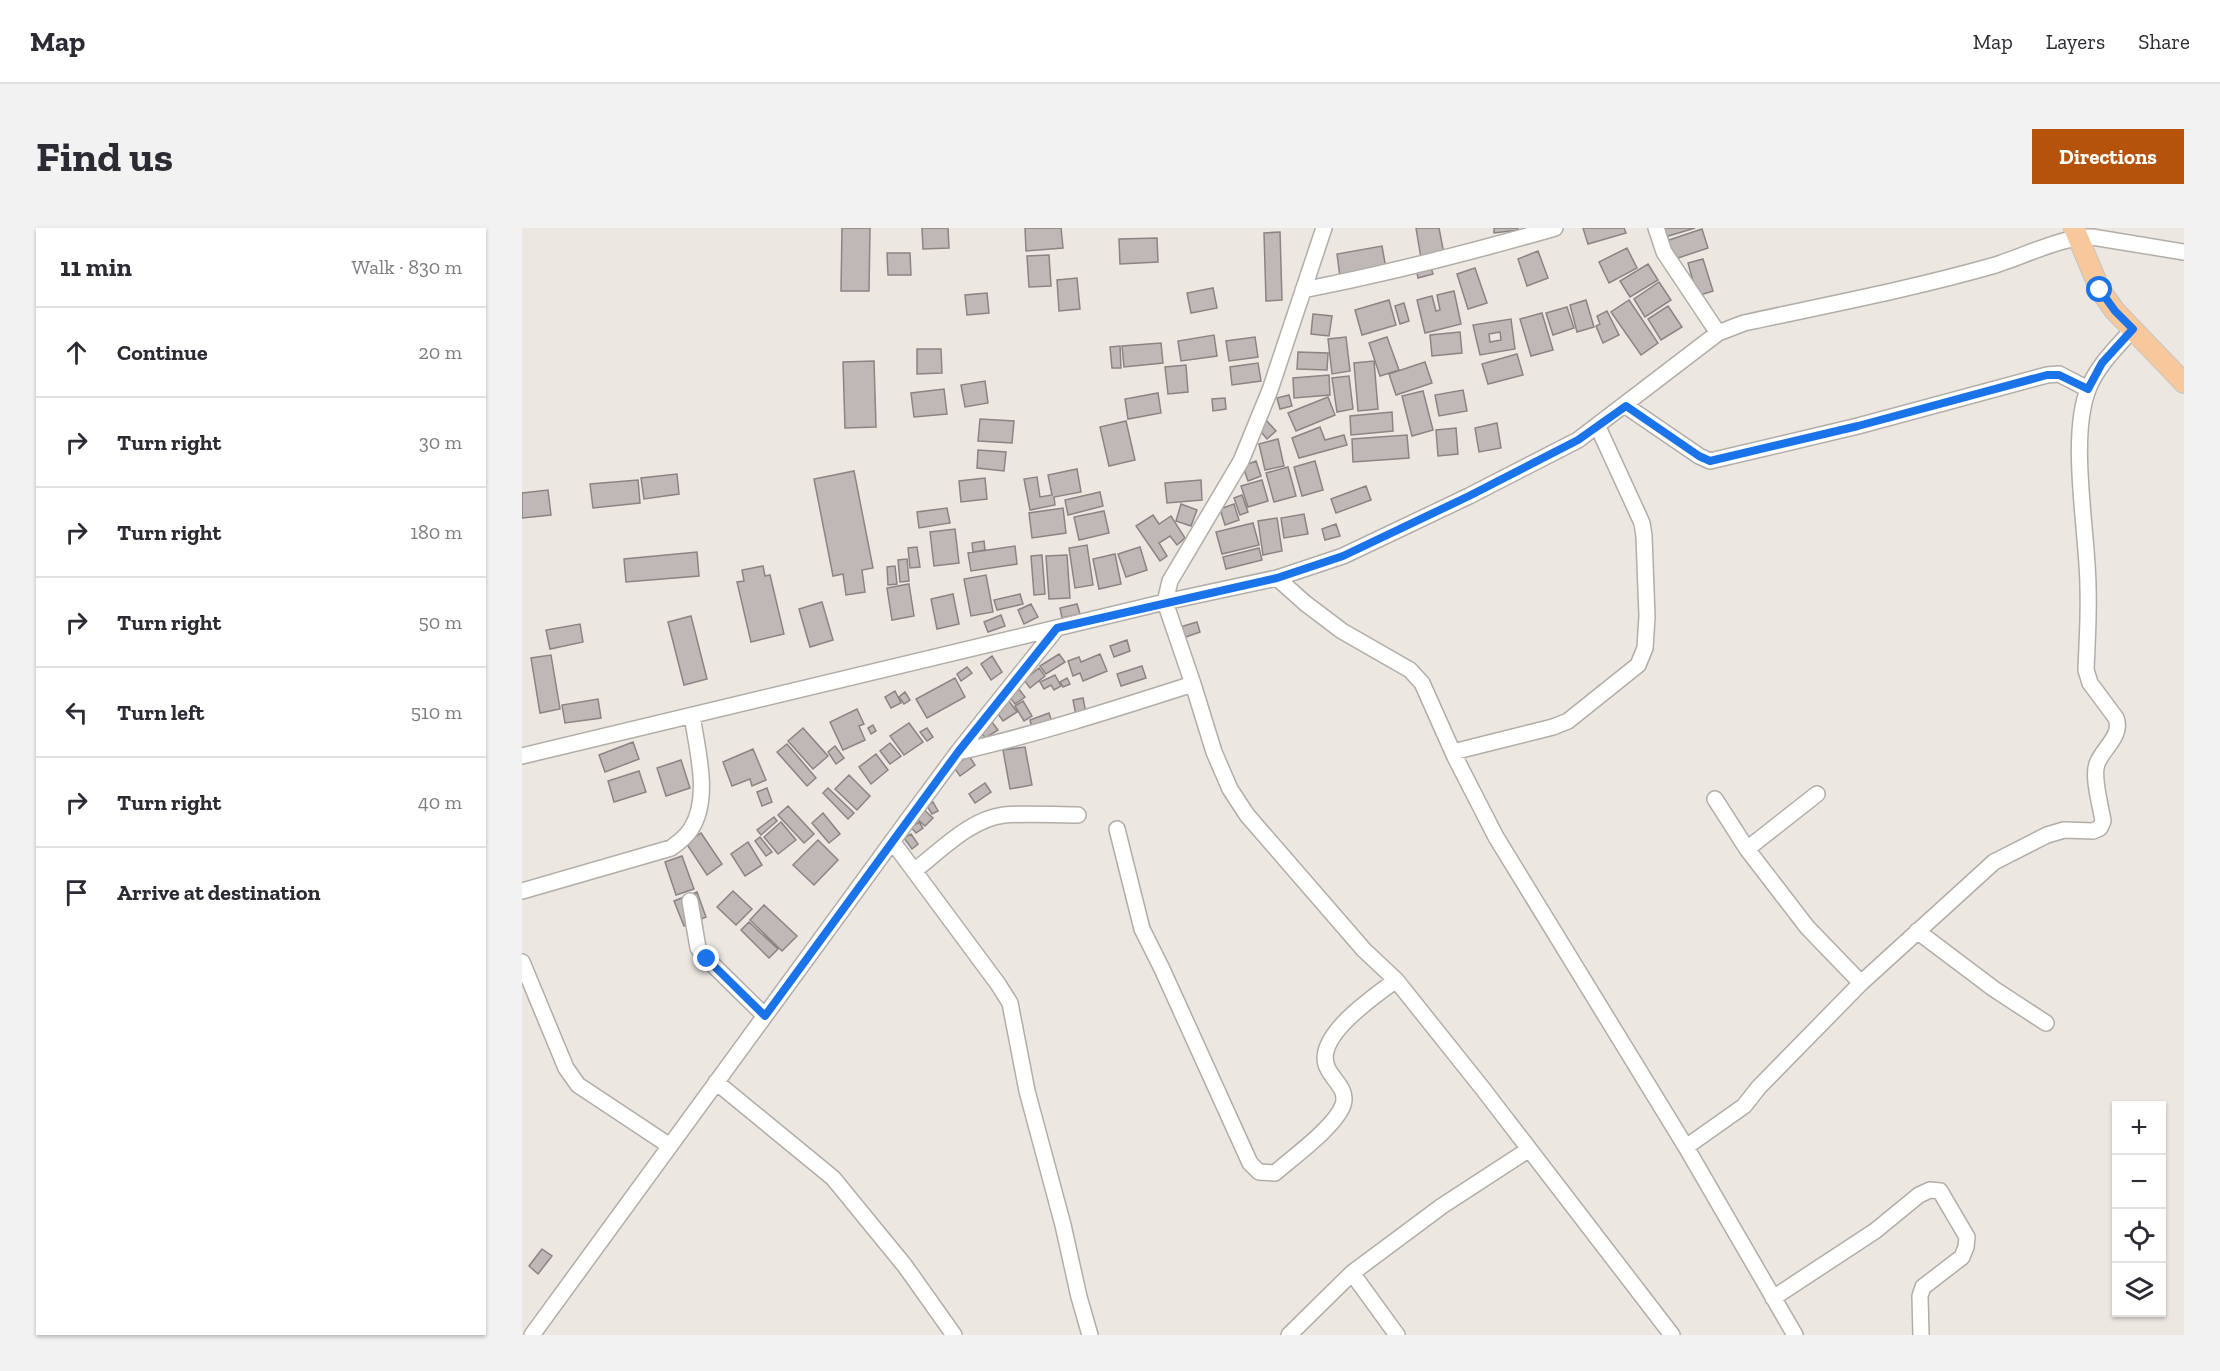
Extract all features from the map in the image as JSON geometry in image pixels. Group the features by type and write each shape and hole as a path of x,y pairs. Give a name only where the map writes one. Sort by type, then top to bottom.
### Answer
{"main road":[{"path":"2076,233 2100,290 2115,311 2184,383"}],"street":[{"path":"1324,228 1270,390 1241,461 1170,581 1165,602 1214,752 1230,789 1247,815 1364,950 1396,980 1672,1335"},
{"path":"1304,290 1372,277 1555,228"},
{"path":"1656,228 1664,252 1718,333"},
{"path":"522,756 1165,602 1277,578 1343,556 1469,496 1578,440 1626,406 1718,333 1744,323 1910,287 1994,265 2076,233 2184,252"},
{"path":"1686,1147 1744,1106 1759,1087 1861,983 1994,862 2047,835 2064,830 2093,831 2100,828 2103,820 2095,773 2097,764 2119,725 2090,683 2086,670 2088,587 2079,444 2088,389 2102,363 2133,329"},
{"path":"1626,406 1699,456 1710,461 1858,426 2047,375 2059,375 2088,389"},
{"path":"1453,752 1553,727 1568,721 1638,664 1642,656 1645,648 1647,616 1643,530 1598,427"},
{"path":"1277,578 1342,631 1410,670 1422,683 1453,752 1496,837 1686,1147 1795,1335"},
{"path":"532,1335 958,752 1057,628"},
{"path":"958,752 1002,742 1193,684"},
{"path":"522,891 671,849 682,839 694,822 703,795 692,716"},
{"path":"1747,849 1817,795"},
{"path":"1714,799 1747,849 1807,927 1861,983"},
{"path":"914,871 963,832 983,821 1002,815 1078,814"},
{"path":"1117,829 1142,929 1250,1163 1259,1172 1275,1173 1337,1118 1344,1103 1343,1090 1327,1068 1325,1056 1327,1045 1350,1016 1396,980"},
{"path":"892,841 1010,1002 1027,1091 1090,1335"},
{"path":"690,901 698,948 765,1016"},
{"path":"1917,931 1994,989 2046,1023"},
{"path":"522,962 566,1068 578,1085 670,1146"},
{"path":"716,1082 833,1178 905,1266 954,1335"},
{"path":"1288,1335 1352,1273 1442,1206 1528,1150"},
{"path":"1773,1298 1875,1231 1919,1195 1930,1190 1940,1191 1967,1237 1966,1247 1962,1257 1923,1287 1920,1296 1921,1335"},
{"path":"1352,1273 1397,1335"}],"building":[{"path":"842,228 870,228 869,291 841,291"},
{"path":"922,228 948,228 949,248 923,249"},
{"path":"1025,228 1061,228 1063,248 1026,251"},
{"path":"1416,228 1439,228 1444,254 1421,258"},
{"path":"1494,228 1518,228 1518,230 1494,233"},
{"path":"1583,228 1624,228 1626,233 1588,244"},
{"path":"1662,228 1695,228 1665,237"},
{"path":"1702,229 1708,248 1672,260 1666,241"},
{"path":"1280,232 1282,300 1266,301 1264,233"},
{"path":"1157,238 1158,262 1120,264 1119,239"},
{"path":"1382,246 1386,269 1340,277 1337,254"},
{"path":"1627,248 1637,268 1609,283 1599,262"},
{"path":"1538,251 1548,278 1527,286 1518,259"},
{"path":"887,253 910,253 911,275 888,275"},
{"path":"1049,255 1051,286 1029,287 1027,256"},
{"path":"1703,259 1713,291 1697,296 1688,263"},
{"path":"1648,264 1658,280 1630,297 1620,281"},
{"path":"1431,268 1433,274 1418,278 1417,273"},
{"path":"1475,268 1487,303 1468,309 1457,274"},
{"path":"1077,278 1080,309 1059,311 1057,280"},
{"path":"1659,282 1671,300 1645,317 1634,299"},
{"path":"1213,288 1217,308 1191,313 1187,293"},
{"path":"1454,291 1461,324 1425,333 1417,300 1432,296 1436,311 1440,310 1437,295"},
{"path":"987,293 989,313 967,315 965,295"},
{"path":"1389,300 1396,325 1362,335 1355,310"},
{"path":"1586,300 1594,327 1577,332 1570,305"},
{"path":"1629,300 1658,343 1641,355 1611,312"},
{"path":"1404,303 1409,321 1400,324 1395,306"},
{"path":"1668,306 1682,327 1661,340 1648,319"},
{"path":"1567,307 1574,328 1553,335 1546,313"},
{"path":"1607,311 1619,335 1603,343 1596,326 1600,324 1597,316"},
{"path":"1542,313 1553,350 1531,356 1520,319"},
{"path":"1313,314 1332,316 1329,336 1311,334"},
{"path":"1511,319 1515,349 1480,355 1473,325","holes":["1500,332 1501,340 1490,342 1489,334"]},
{"path":"1460,332 1462,353 1432,356 1430,335"},
{"path":"1214,335 1217,356 1181,361 1178,341"},
{"path":"1255,337 1258,357 1229,361 1226,341"},
{"path":"1346,337 1350,371 1332,374 1328,339"},
{"path":"1387,337 1399,370 1380,376 1369,343"},
{"path":"1161,343 1163,363 1124,367 1122,346"},
{"path":"1120,346 1121,368 1112,368 1110,347"},
{"path":"917,349 941,349 942,373 917,374"},
{"path":"1298,352 1328,353 1327,370 1297,369"},
{"path":"1517,354 1523,375 1488,384 1482,364"},
{"path":"874,361 876,427 845,428 843,362"},
{"path":"1374,361 1378,409 1358,411 1354,363"},
{"path":"1425,362 1432,383 1396,395 1389,374"},
{"path":"1258,363 1261,381 1232,385 1230,367"},
{"path":"1186,365 1188,392 1168,394 1165,367"},
{"path":"1329,375 1330,395 1294,398 1293,378"},
{"path":"1349,376 1353,409 1337,412 1332,378"},
{"path":"985,381 988,403 965,407 961,385"},
{"path":"944,389 947,414 914,417 911,393"},
{"path":"1463,390 1467,411 1439,416 1435,395"},
{"path":"1423,391 1433,430 1412,436 1402,396"},
{"path":"1158,393 1161,413 1128,419 1125,399"},
{"path":"1289,395 1292,406 1280,409 1277,398"},
{"path":"1328,397 1335,415 1296,431 1288,413"},
{"path":"1225,398 1226,409 1213,411 1212,399"},
{"path":"1392,412 1393,431 1351,435 1350,416"},
{"path":"980,419 1014,421 1012,443 978,441"},
{"path":"1266,420 1276,431 1267,439 1257,427"},
{"path":"1126,421 1135,460 1109,466 1100,427"},
{"path":"1497,423 1501,448 1479,452 1475,428"},
{"path":"1320,427 1325,440 1344,435 1347,445 1299,458 1292,438"},
{"path":"1456,428 1458,454 1438,456 1436,430"},
{"path":"1407,435 1409,458 1353,462 1352,439"},
{"path":"1278,439 1284,466 1265,470 1259,444"},
{"path":"978,450 1006,452 1004,471 977,468"},
{"path":"1256,461 1261,476 1248,481 1243,466"},
{"path":"1315,461 1323,490 1302,496 1294,467"},
{"path":"1288,467 1296,496 1274,502 1266,473"},
{"path":"1077,469 1081,492 1054,497 1055,505 1030,510 1024,479 1037,477 1040,497 1052,495 1048,475"},
{"path":"854,471 873,568 862,570 865,592 846,595 843,574 833,576 814,479"},
{"path":"677,474 679,494 644,499 641,478"},
{"path":"985,478 987,499 961,502 959,481"},
{"path":"638,480 640,503 593,508 590,484"},
{"path":"1201,480 1202,500 1167,503 1165,483"},
{"path":"1262,480 1268,501 1248,507 1241,486"},
{"path":"1366,486 1371,500 1336,513 1331,499"},
{"path":"548,490 551,515 522,518 522,493"},
{"path":"1100,492 1103,506 1068,515 1065,500"},
{"path":"1242,495 1248,512 1240,515 1234,498"},
{"path":"1181,504 1197,510 1191,526 1176,521"},
{"path":"1234,504 1239,520 1225,525 1220,509"},
{"path":"947,508 950,523 919,528 917,512"},
{"path":"1063,508 1066,533 1032,538 1029,513"},
{"path":"1104,511 1109,533 1079,540 1074,517"},
{"path":"1304,514 1308,534 1284,538 1281,518"},
{"path":"1153,515 1159,524 1171,516 1185,538 1177,545 1170,536 1159,543 1167,556 1160,561 1136,526"},
{"path":"1277,518 1282,551 1263,555 1258,521"},
{"path":"1253,523 1259,545 1222,554 1216,532"},
{"path":"1336,524 1340,536 1325,540 1322,529"},
{"path":"955,529 959,563 934,566 930,532"},
{"path":"984,541 985,550 973,552 972,543"},
{"path":"1087,545 1093,585 1075,588 1069,548"},
{"path":"1015,546 1017,564 971,571 968,553"},
{"path":"917,547 920,567 910,568 908,548"},
{"path":"1140,547 1147,570 1126,577 1118,554"},
{"path":"1259,548 1262,560 1226,569 1223,557"},
{"path":"697,552 699,576 626,582 624,559"},
{"path":"1115,554 1121,584 1099,589 1093,559"},
{"path":"1042,555 1045,594 1034,595 1031,556"},
{"path":"1067,555 1070,598 1049,599 1046,556"},
{"path":"907,559 909,581 900,582 898,560"},
{"path":"763,566 765,576 770,575 784,634 751,642 737,582 744,581 742,570"},
{"path":"895,566 897,584 888,585 887,567"},
{"path":"986,575 993,612 971,616 964,579"},
{"path":"909,584 914,616 892,620 887,588"},
{"path":"953,594 959,624 937,629 931,599"},
{"path":"1020,594 1023,604 997,610 994,600"},
{"path":"822,602 833,640 810,647 799,609"},
{"path":"1031,604 1038,617 1024,624 1018,610"},
{"path":"1077,604 1080,614 1062,618 1060,608"},
{"path":"1001,615 1005,626 988,632 984,622"},
{"path":"691,616 707,679 684,685 668,622"},
{"path":"1197,622 1200,632 1183,638 1180,627"},
{"path":"580,624 583,642 550,649 546,630"},
{"path":"1127,640 1130,651 1114,657 1110,646"},
{"path":"1059,654 1065,662 1046,674 1040,666"},
{"path":"1100,654 1107,671 1083,681 1080,673 1073,676 1068,661 1079,657 1081,662"},
{"path":"551,655 560,709 540,713 531,658"},
{"path":"992,656 1002,672 991,680 981,664"},
{"path":"1142,666 1146,678 1121,686 1117,674"},
{"path":"967,667 972,673 961,681 957,674"},
{"path":"1039,668 1045,676 1030,688 1024,680"},
{"path":"1055,675 1061,686 1054,690 1051,685 1044,689 1040,682"},
{"path":"955,678 965,697 927,718 916,699"},
{"path":"1067,678 1070,684 1063,687 1060,682"},
{"path":"1018,688 1025,697 1015,704 1008,695"},
{"path":"895,691 901,703 891,708 885,697"},
{"path":"905,692 910,700 904,704 899,697"},
{"path":"1083,698 1086,713 1076,715 1073,700"},
{"path":"598,699 601,718 565,723 562,705"},
{"path":"1009,701 1017,712 1003,721 996,711"},
{"path":"1023,701 1032,716 1024,721 1015,706"},
{"path":"857,709 864,724 859,726 865,740 843,750 830,722"},
{"path":"1049,713 1052,722 1032,728 1030,720"},
{"path":"992,722 998,730 985,738 980,730"},
{"path":"909,723 923,742 904,755 890,736"},
{"path":"873,725 876,731 871,734 868,728"},
{"path":"803,728 828,756 813,769 788,741"},
{"path":"927,728 933,737 927,741 920,732"},
{"path":"633,742 639,759 605,772 599,755"},
{"path":"890,743 901,756 890,764 880,751"},
{"path":"787,744 816,778 807,786 777,752"},
{"path":"835,746 844,758 836,764 828,752"},
{"path":"1025,747 1032,785 1010,789 1003,750"},
{"path":"753,749 766,780 752,786 750,779 732,786 723,762"},
{"path":"876,754 888,770 871,784 859,767"},
{"path":"969,756 975,765 960,776 953,766"},
{"path":"681,760 690,788 666,796 657,768"},
{"path":"639,771 646,792 614,802 608,781"},
{"path":"849,775 870,796 857,810 835,789"},
{"path":"985,783 991,792 975,803 969,794"},
{"path":"767,788 772,802 762,806 757,792"},
{"path":"828,788 854,813 848,819 823,793"},
{"path":"933,802 938,811 932,814 927,806"},
{"path":"788,806 814,834 804,843 778,815"},
{"path":"923,809 933,818 925,826 915,817"},
{"path":"823,813 840,834 829,843 812,823"},
{"path":"774,817 777,821 761,835 757,830"},
{"path":"781,822 796,840 778,854 764,837"},
{"path":"919,822 923,828 916,833 911,827"},
{"path":"701,833 722,864 707,875 686,843"},
{"path":"911,834 918,844 912,849 904,838"},
{"path":"760,837 772,852 766,856 755,841"},
{"path":"818,840 838,860 814,885 793,865"},
{"path":"748,842 762,865 745,876 731,854"},
{"path":"682,856 694,889 676,895 665,862"},
{"path":"733,891 752,909 736,925 717,907"},
{"path":"697,892 706,917 684,926 674,901"},
{"path":"764,905 797,936 782,951 750,920"},
{"path":"749,922 778,949 769,958 741,930"},
{"path":"542,1249 552,1256 538,1274 529,1266"}],"route":[{"path":"707,959 765,1016 958,752 1057,628 1277,578 1343,556 1469,496 1578,440 1626,406 1699,456 1710,461 1858,426 2047,375 2059,375 2088,389 2102,363 2133,329 2115,311 2100,290"}]}
